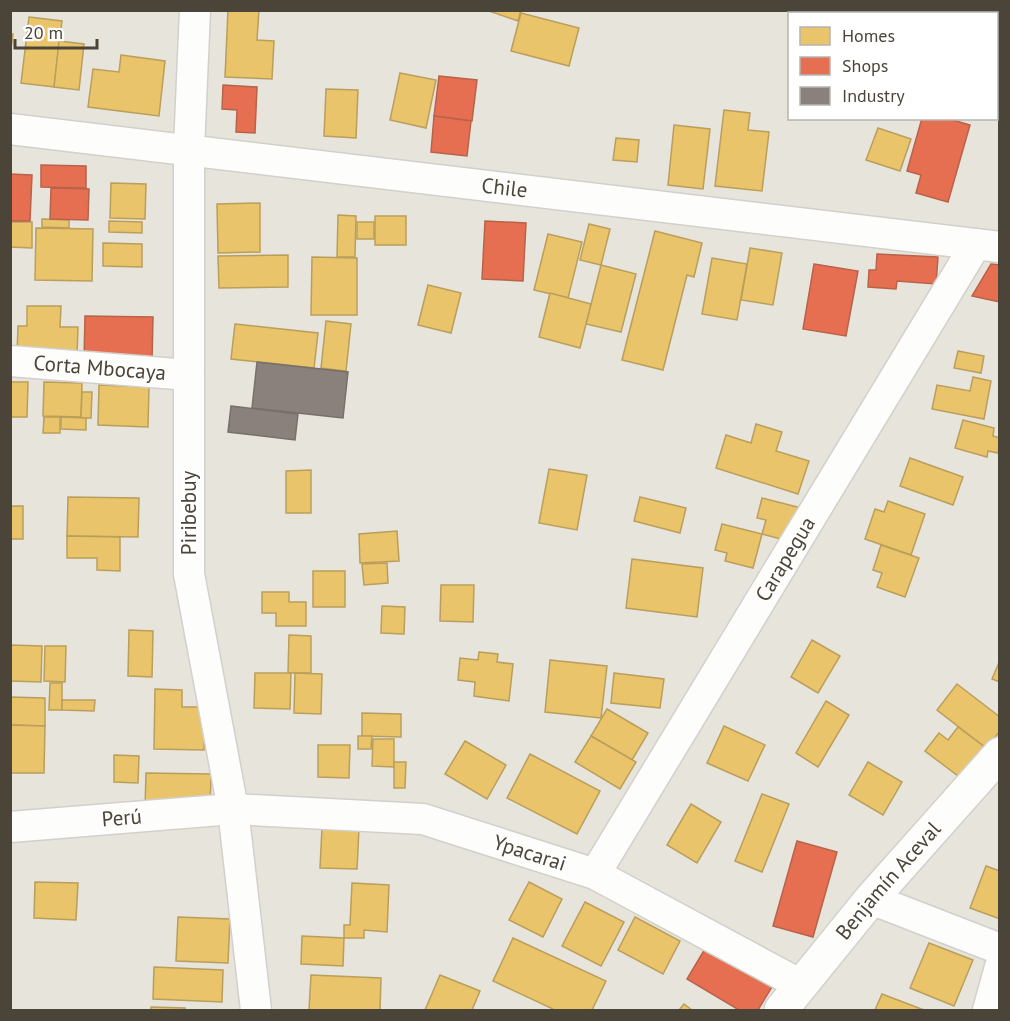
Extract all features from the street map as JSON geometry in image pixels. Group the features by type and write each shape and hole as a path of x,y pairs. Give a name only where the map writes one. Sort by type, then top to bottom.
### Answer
{"street":[{"name":"Piribebuy","path":"195,10 189,149 189,574 233,809 256,1011"},
{"name":"Chile","path":"10,129 988,246"},
{"name":"Carapegua","path":"595,874 988,246"},
{"name":"Corta Mbocaya","path":"10,361 189,375"},
{"name":"Benjamín Aceval","path":"781,1011 871,899 999,754"},
{"name":"Ypacarai","path":"233,809 423,819 595,874 801,985"},
{"name":"Perú","path":"10,826 233,809"},
{"path":"871,899 999,949"},
{"path":"988,1011 999,967"}],"shaded area":[{"path":"11,11 999,11 999,1010 11,1010"}],"building: Homes":[{"path":"228,10 259,10 257,40 274,41 272,79 225,77"},
{"path":"486,10 521,10 518,21"},
{"path":"521,13 579,28 569,66 511,51"},
{"path":"29,17 62,21 54,87 21,83"},
{"path":"10,34 13,34 10,57"},
{"path":"59,41 84,44 79,90 54,87"},
{"path":"121,55 165,61 159,116 88,107 93,69 119,72"},
{"path":"400,73 436,80 426,128 390,120"},
{"path":"326,89 358,90 356,138 324,136"},
{"path":"724,110 750,113 748,130 769,132 762,191 715,186"},
{"path":"674,125 710,129 703,189 668,185"},
{"path":"878,128 911,139 900,171 866,160"},
{"path":"616,138 639,140 637,162 613,160"},
{"path":"111,183 146,184 145,219 110,218"},
{"path":"260,203 260,252 218,253 217,204"},
{"path":"338,215 356,216 355,257 337,257"},
{"path":"375,216 406,216 406,245 375,245"},
{"path":"42,219 69,220 69,228 42,227"},
{"path":"109,221 142,222 142,233 109,232"},
{"path":"10,222 32,222 32,248 10,247"},
{"path":"357,222 374,222 374,239 357,239"},
{"path":"589,224 610,229 601,265 580,260"},
{"path":"36,228 93,229 92,281 35,280"},
{"path":"655,231 702,243 694,277 687,275 663,370 622,360"},
{"path":"548,234 582,242 568,298 534,290"},
{"path":"103,243 142,244 142,267 103,266"},
{"path":"750,248 782,253 773,305 741,300"},
{"path":"288,255 288,287 219,288 218,256"},
{"path":"312,257 357,258 357,315 311,315"},
{"path":"712,258 747,264 737,320 702,314"},
{"path":"601,265 636,274 621,332 586,324"},
{"path":"428,285 461,293 451,333 418,325"},
{"path":"550,293 591,304 580,348 539,337"},
{"path":"27,306 61,306 60,327 78,327 77,356 17,354 18,326 27,326"},
{"path":"326,321 351,324 346,371 321,368"},
{"path":"235,324 318,333 314,368 231,359"},
{"path":"958,351 984,356 981,373 954,368"},
{"path":"973,377 991,381 984,419 932,409 937,385 970,391"},
{"path":"10,382 28,382 27,417 10,417"},
{"path":"44,382 82,383 81,417 43,416"},
{"path":"99,385 149,387 148,427 98,425"},
{"path":"82,392 92,392 91,418 81,418"},
{"path":"44,417 60,417 60,433 43,433"},
{"path":"61,417 86,418 86,430 61,429"},
{"path":"963,420 994,428 993,436 1000,438 998,453 988,451 987,457 955,448"},
{"path":"756,424 782,432 776,451 809,461 798,494 716,468 726,435 751,443"},
{"path":"910,458 963,477 953,505 900,486"},
{"path":"549,469 587,475 577,530 539,523"},
{"path":"311,470 311,513 286,513 286,471"},
{"path":"68,497 139,498 138,537 67,536"},
{"path":"640,497 686,508 680,533 634,521"},
{"path":"762,498 805,509 784,540 762,534 766,520 757,518"},
{"path":"888,501 925,514 911,555 865,539 875,509 884,512"},
{"path":"10,506 23,506 23,539 10,539"},
{"path":"722,524 762,534 753,568 725,561 727,553 715,550"},
{"path":"397,531 399,561 360,563 359,534"},
{"path":"67,536 120,537 120,571 97,570 97,558 67,558"},
{"path":"881,545 919,558 905,597 877,587 882,573 873,570"},
{"path":"632,559 703,568 697,617 626,608"},
{"path":"387,563 388,583 364,585 362,564"},
{"path":"313,571 345,571 345,607 313,607"},
{"path":"441,585 474,585 473,622 440,621"},
{"path":"262,592 289,592 289,602 306,602 306,626 276,626 276,613 262,613"},
{"path":"382,606 405,607 404,634 381,633"},
{"path":"129,630 153,631 152,677 128,676"},
{"path":"289,635 311,636 311,673 288,673"},
{"path":"812,640 840,656 818,693 791,677"},
{"path":"10,645 42,646 41,682 10,681"},
{"path":"45,646 66,646 65,682 44,681"},
{"path":"479,652 498,654 497,662 513,664 509,701 474,696 475,682 458,680 460,658 478,660"},
{"path":"550,660 607,666 601,718 545,712"},
{"path":"1000,660 1000,682 992,679"},
{"path":"255,673 291,673 290,709 254,708"},
{"path":"295,673 322,674 321,714 294,713"},
{"path":"614,673 664,679 660,708 611,703"},
{"path":"50,683 62,683 62,710 49,710"},
{"path":"957,684 1000,717 1000,731 986,748 937,710"},
{"path":"155,689 182,690 182,707 206,707 204,750 154,749"},
{"path":"10,697 45,698 45,726 10,725"},
{"path":"62,700 95,700 94,711 62,710"},
{"path":"826,701 849,715 818,767 796,753"},
{"path":"607,709 648,733 632,760 591,736"},
{"path":"362,713 401,714 401,737 362,736"},
{"path":"10,725 45,726 44,773 10,773"},
{"path":"724,726 765,745 748,781 707,763"},
{"path":"958,727 986,748 962,779 925,751 939,733 948,740"},
{"path":"358,736 372,736 371,749 358,749"},
{"path":"591,736 636,762 620,789 575,762"},
{"path":"373,739 394,739 394,767 372,766"},
{"path":"465,741 506,765 487,799 445,774"},
{"path":"318,745 350,745 349,778 318,777"},
{"path":"530,754 600,791 577,834 507,798"},
{"path":"114,755 139,756 138,783 114,782"},
{"path":"394,762 406,762 405,788 394,788"},
{"path":"868,762 902,782 883,815 849,795"},
{"path":"146,773 211,774 210,809 145,807"},
{"path":"762,794 789,804 762,872 735,861"},
{"path":"691,804 721,822 697,863 667,845"},
{"path":"322,828 359,829 357,869 320,868"},
{"path":"986,866 1000,871 1000,919 970,908"},
{"path":"35,882 78,883 76,920 34,918"},
{"path":"529,882 562,899 543,937 509,920"},
{"path":"352,883 389,885 387,932 364,930 364,938 344,938 344,925 350,925"},
{"path":"585,902 624,922 601,966 562,946"},
{"path":"178,917 230,919 228,963 176,961"},
{"path":"635,917 680,941 663,974 618,950"},
{"path":"302,936 344,938 343,966 301,964"},
{"path":"513,938 606,981 592,1010 555,1010 493,981"},
{"path":"929,943 973,960 954,1006 910,988"},
{"path":"154,967 223,970 222,1002 153,999"},
{"path":"311,975 381,978 380,1010 309,1010"},
{"path":"440,975 480,991 472,1010 425,1010"},
{"path":"882,994 924,1010 875,1010"},
{"path":"684,1004 692,1010 679,1010"},
{"path":"151,1007 185,1008 185,1010 151,1010"}],"building: Shops":[{"path":"439,76 477,80 472,121 434,116"},
{"path":"223,85 257,87 255,133 236,132 237,110 222,109"},
{"path":"434,116 471,121 467,156 431,152"},
{"path":"921,120 953,120 970,125 948,202 916,193 921,175 907,171"},
{"path":"41,165 86,166 86,188 41,187"},
{"path":"10,174 32,175 30,221 10,221"},
{"path":"51,188 89,189 88,220 50,219"},
{"path":"485,221 526,223 523,281 482,279"},
{"path":"877,254 938,257 936,284 897,281 896,289 868,287 869,270 876,270"},
{"path":"814,264 858,271 846,336 803,329"},
{"path":"991,264 1000,265 1000,302 972,296"},
{"path":"85,316 153,317 152,362 84,360"},
{"path":"797,841 837,852 813,937 773,926"},
{"path":"709,942 775,982 758,1010 739,1010 687,979"}],"building: Industry":[{"path":"257,362 348,372 343,418 252,408"},
{"path":"231,406 298,414 295,440 228,432"}]}
